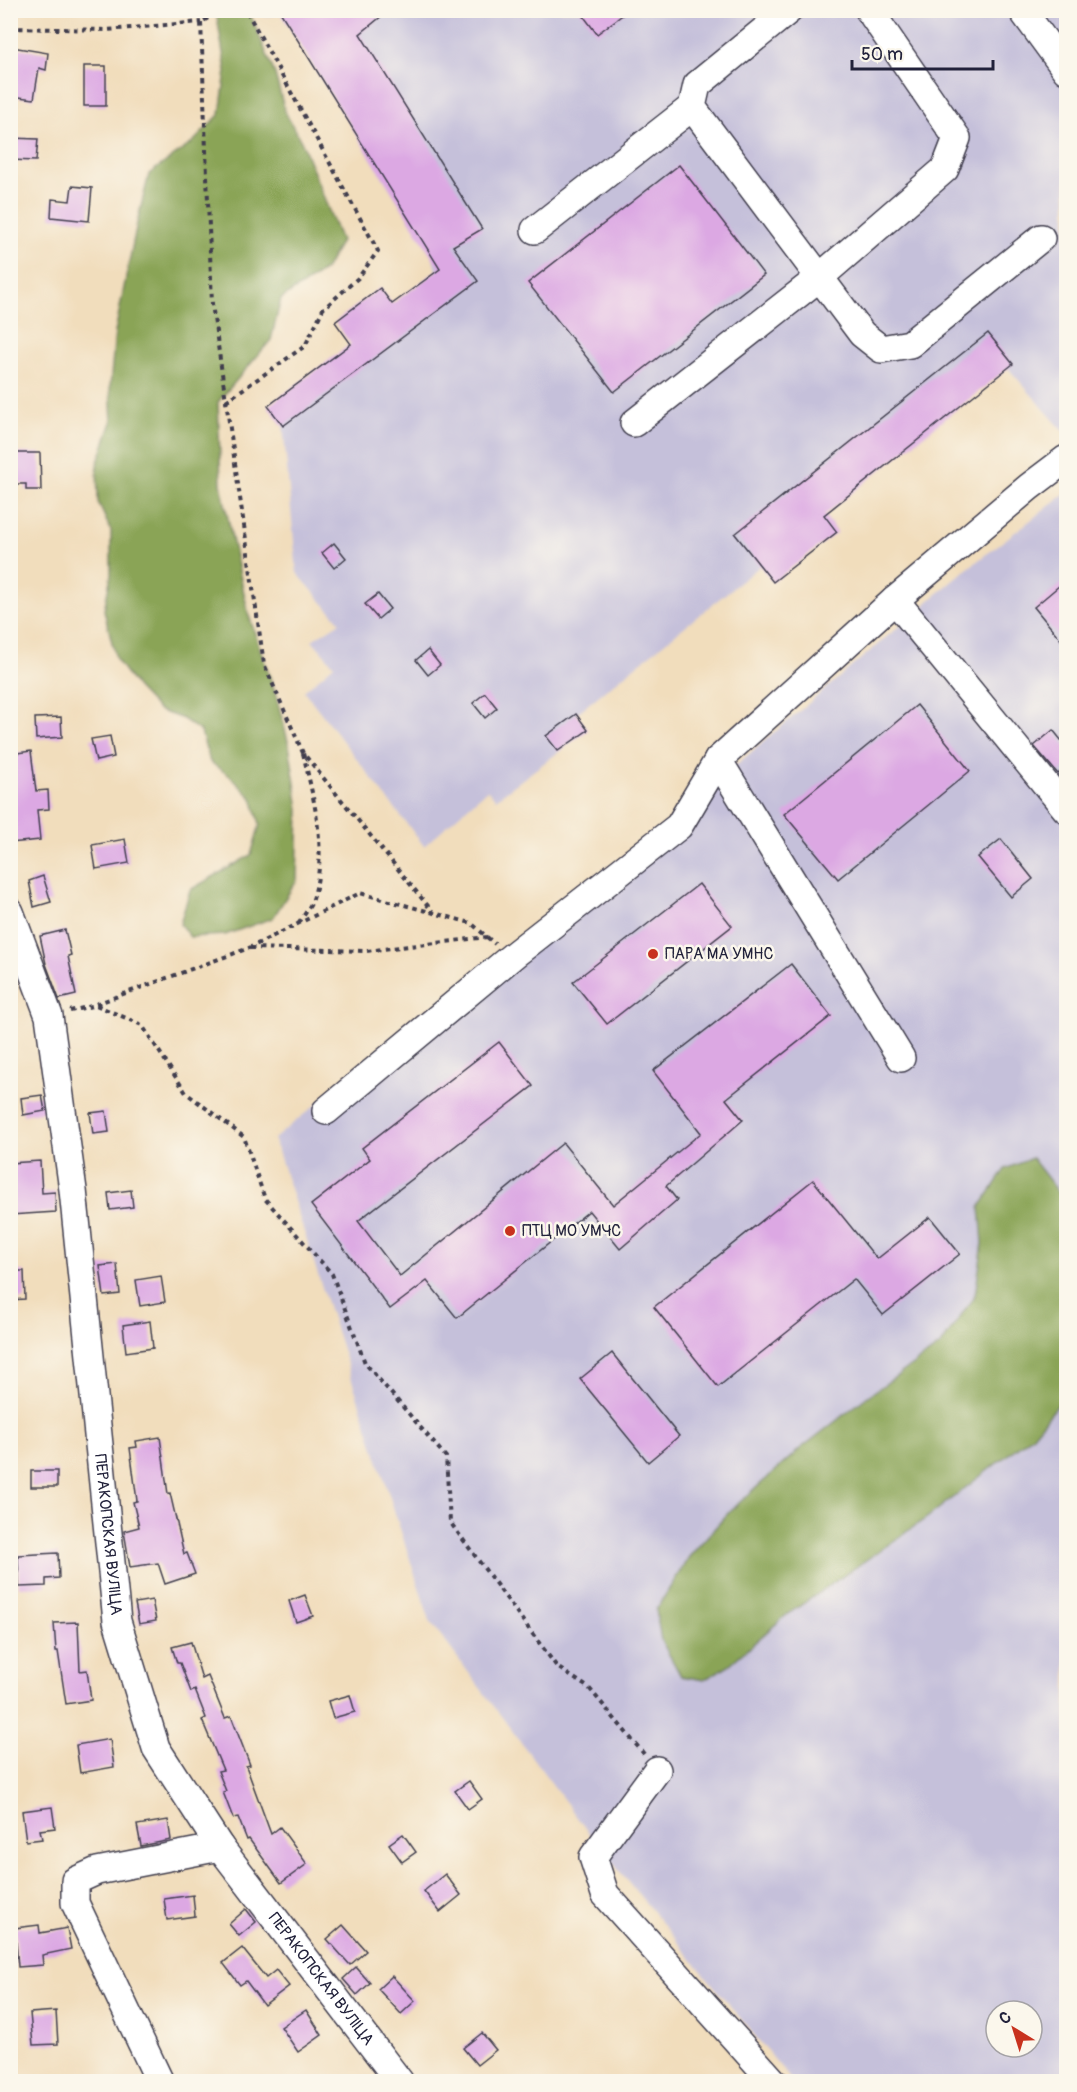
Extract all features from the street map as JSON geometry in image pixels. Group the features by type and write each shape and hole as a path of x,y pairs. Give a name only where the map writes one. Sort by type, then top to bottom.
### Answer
{"street":[{"path":"535,230 692,107 697,85 789,10"},
{"path":"634,423 820,278 945,169 957,138 869,10"},
{"path":"1022,10 1066,70"},
{"path":"692,107 862,334 881,349 910,344 1041,238"},
{"path":"326,1111 515,954 679,826 718,760 895,600 1029,487 1066,459"},
{"path":"895,600 1066,809"},
{"path":"718,760 901,1058"},
{"name":"ПЕРАКОПСКАЯ ВУЛІЦА","path":"10,912 49,1016 73,1190 117,1621 156,1748 220,1847 400,2082"},
{"path":"657,1770 592,1857 605,1894 774,2082"},
{"path":"160,2082 75,1903 75,1881 97,1871 220,1847"}],"path":[{"path":"10,28 107,30 201,22 224,10"},
{"path":"226,401 305,346 323,309 358,278 378,251 246,10"},
{"path":"201,22 212,304 264,664 303,753 319,824 320,862 313,900 298,924"},
{"path":"303,753 433,912"},
{"path":"49,1016 96,1005 249,948 360,893 471,923 504,951 515,954"},
{"path":"249,948 366,951 488,937"},
{"path":"96,1005 142,1025 186,1093 244,1137 265,1199 332,1274 364,1363 446,1457 450,1522 556,1667 589,1688 657,1770"}],"shaded area":[{"path":"262,11 1066,11 1066,434 1008,368 824,515 837,532 773,582 760,566 576,714 588,730 496,799 487,790 424,846 304,691 334,665 312,640 340,622 297,573 283,426 268,406 351,344 335,322 380,288 392,304 436,271 433,258 281,14 264,17"},
{"path":"1066,493 1066,2081 792,2081 594,1840 430,1621 274,1139 510,945 675,817 963,572"}],"green space":[{"path":"216,11 249,11 275,74 285,112 303,145 341,241 325,270 281,299 271,340 218,402 221,484 233,543 249,616 275,692 289,745 299,809 297,880 273,918 225,935 190,937 180,924 190,890 251,855 260,824 252,798 230,776 210,762 201,732 183,719 158,710 136,687 116,659 104,610 111,575 111,531 98,502 97,465 112,422 110,387 115,332 149,174 192,143 220,114 226,71"},
{"path":"1032,1158 1066,1202 1066,1395 1033,1435 928,1517 784,1617 729,1665 704,1680 681,1676 661,1640 656,1610 689,1557 730,1511 800,1449 868,1396 941,1345 975,1295 983,1243 980,1207 1005,1169"}],"building":[{"path":"279,10 389,10 360,34 482,229 453,246 478,281 283,426 268,406 351,344 335,322 380,288 392,304 440,269"},
{"path":"579,10 629,10 597,34"},
{"path":"12,47 48,53 46,70 39,68 34,99 11,96"},
{"path":"84,66 106,66 106,106 84,106"},
{"path":"10,138 38,139 36,161 10,160"},
{"path":"679,165 764,275 614,392 528,283"},
{"path":"72,186 92,188 89,221 51,217 52,199 70,201"},
{"path":"988,333 1013,364 824,515 837,532 773,582 735,534"},
{"path":"10,453 40,453 41,490 26,490 26,484 10,484"},
{"path":"334,543 346,558 334,568 322,553"},
{"path":"1066,580 1066,646 1034,607"},
{"path":"378,594 390,609 378,619 365,604"},
{"path":"428,650 440,665 428,675 416,660"},
{"path":"485,693 497,708 485,718 473,703"},
{"path":"917,705 970,771 838,879 784,814"},
{"path":"576,714 588,730 558,751 546,736"},
{"path":"61,717 62,737 36,739 35,718"},
{"path":"1053,730 1066,746 1066,767 1058,774 1034,746"},
{"path":"110,736 114,757 96,761 91,739"},
{"path":"31,751 36,791 48,790 49,809 37,810 40,840 10,843 10,754"},
{"path":"125,839 129,863 96,869 92,845"},
{"path":"1001,839 1033,879 1011,897 978,857"},
{"path":"43,876 51,902 34,907 29,881"},
{"name":"ПАРА МА УМНС","path":"699,884 732,926 607,1024 573,982"},
{"path":"65,930 76,995 59,999 46,964 40,936"},
{"path":"791,964 831,1016 726,1099 743,1120 666,1186 677,1200 620,1249 589,1211 457,1318 427,1281 390,1309 311,1205 370,1159 362,1148 499,1042 533,1086 358,1221 400,1276 563,1143 613,1205 701,1133 653,1071"},
{"path":"42,1095 45,1111 23,1115 21,1098"},
{"path":"106,1111 109,1132 93,1134 90,1113"},
{"path":"40,1161 42,1193 55,1192 56,1212 10,1215 10,1163"},
{"path":"813,1180 877,1259 930,1217 960,1254 883,1315 854,1279 718,1387 654,1307"},
{"path":"131,1190 133,1207 110,1210 108,1193"},
{"path":"117,1264 120,1294 104,1296 100,1266"},
{"path":"10,1271 24,1271 25,1299 10,1300"},
{"path":"161,1276 165,1302 140,1306 136,1280"},
{"path":"150,1321 153,1348 126,1352 123,1325"},
{"path":"612,1353 679,1436 648,1462 580,1379"},
{"path":"160,1437 168,1494 170,1493 184,1554 187,1553 195,1574 165,1584 158,1563 130,1567 124,1531 139,1527 133,1502 137,1501 130,1448 137,1447 136,1441"},
{"path":"31,1471 57,1471 57,1487 31,1487"},
{"path":"58,1553 59,1578 46,1579 46,1586 19,1587 18,1555"},
{"path":"305,1595 313,1616 296,1622 289,1601"},
{"path":"152,1600 156,1621 139,1624 135,1603"},
{"path":"78,1622 80,1671 87,1670 91,1700 66,1704 58,1651 56,1651 54,1623"},
{"path":"191,1642 202,1679 208,1676 225,1718 231,1716 250,1765 246,1766 271,1834 280,1827 307,1864 281,1883 249,1839 247,1840 238,1817 233,1818 223,1792 226,1791 218,1771 223,1770 202,1720 206,1718 195,1690 191,1692 180,1663 177,1663 172,1647"},
{"path":"350,1695 355,1712 333,1718 328,1701"},
{"path":"110,1739 114,1767 80,1773 76,1745"},
{"path":"469,1781 482,1799 468,1809 455,1791"},
{"path":"52,1807 55,1828 40,1830 42,1839 26,1841 22,1811"},
{"path":"168,1820 171,1840 141,1846 137,1825"},
{"path":"403,1834 416,1852 402,1862 389,1844"},
{"path":"445,1874 461,1895 440,1912 424,1891"},
{"path":"193,1895 195,1916 167,1920 164,1899"},
{"path":"246,1909 256,1922 239,1936 229,1924"},
{"path":"39,1925 40,1933 67,1928 71,1949 42,1955 43,1965 18,1967 15,1928"},
{"path":"343,1925 366,1951 350,1965 327,1939"},
{"path":"242,1948 266,1978 276,1970 289,1986 264,2005 246,1981 240,1985 223,1963"},
{"path":"356,1967 370,1983 357,1995 343,1979"},
{"path":"392,1976 415,2001 401,2014 378,1989"},
{"path":"306,2010 322,2035 298,2052 281,2027"},
{"path":"56,2011 58,2044 33,2045 30,2013"},
{"path":"482,2033 496,2050 477,2065 463,2048"}],"place":[{"name":"ПАРА МА УМНС","path":"653,954"},
{"name":"ПТЦ МО УМЧС","path":"510,1231"}]}
